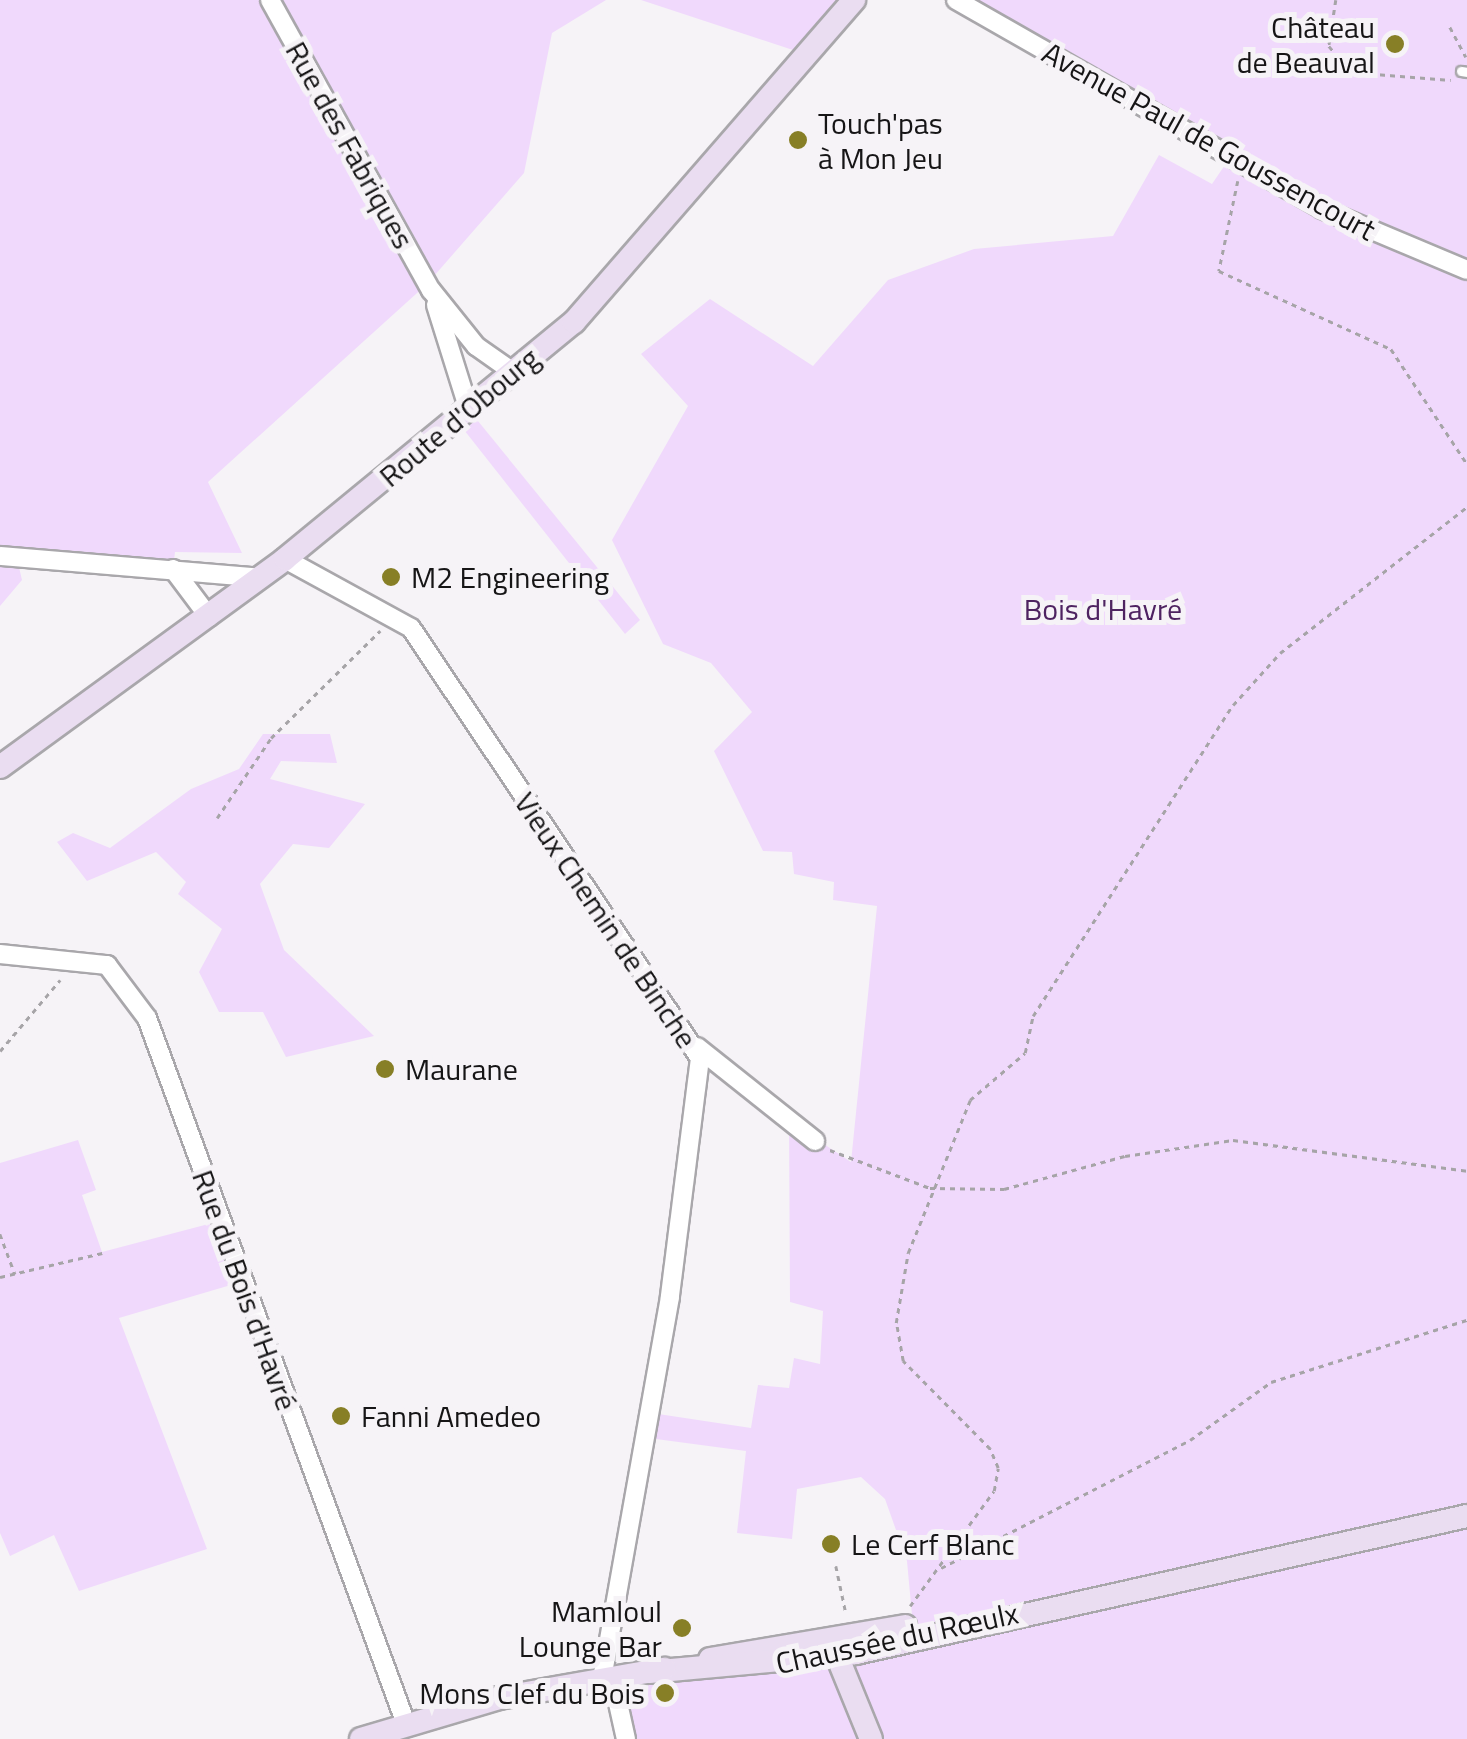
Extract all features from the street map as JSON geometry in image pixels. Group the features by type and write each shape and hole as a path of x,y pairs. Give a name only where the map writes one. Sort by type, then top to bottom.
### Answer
{"main road":[{"name":"Route d'Obourg","path":"0,767 285,559 469,410 610,287 854,0"},
{"name":"Chaussée du Rœulx","path":"361,1739 406,1724 607,1677 839,1644 914,1638 1467,1516"},
{"name":"Chaussée du Rœulx","path":"839,1644 892,1629 1085,1599"},
{"path":"839,1644 872,1739"}],"street":[{"name":"Rue des Fabriques","path":"270,0 431,290 476,346 513,372"},
{"name":"Avenue Paul de Goussencourt","path":"956,0 1242,165 1467,270"},
{"name":"Rue des Fabriques","path":"431,290 469,410"},
{"path":"0,556 260,578"},
{"name":"Vieux Chemin de Binche","path":"285,559 396,616 693,1044 702,1069 607,1677"},
{"path":"173,569 208,617"},
{"name":"Rue du Bois d'Havré","path":"0,954 76,958 114,970 147,1018 406,1724"},
{"path":"693,1044 815,1141"},
{"path":"607,1677 626,1739"}],"path":[{"path":"1336,0 1329,46 1350,72 1435,82 1464,71 1464,46 1450,27"},
{"path":"1242,165 1220,271 1390,349 1467,464"},
{"path":"892,1629 994,1491 998,1468 903,1361 901,1289 930,1188 970,1100 1025,1053 1033,1016 1114,900 1207,736 1280,654 1467,508"},
{"path":"218,818 271,738 396,616"},
{"path":"0,1051 76,958"},
{"path":"815,1141 868,1172 930,1188 1004,1189 1125,1156 1233,1140 1467,1171"},
{"path":"0,1234 15,1274"},
{"path":"0,1275 102,1253"},
{"path":"940,1569 1190,1440 1271,1382 1467,1320"},
{"path":"836,1566 839,1644"}],"green space":[{"path":"0,0 606,0 552,33 524,173 427,284 208,482 242,553 175,552 173,569 18,563 22,580 0,606"},
{"path":"641,0 854,0 808,55"},
{"name":"Bois d'Havré","path":"956,0 1467,0 1467,1739 626,1739 612,1676 914,1637 907,1561 885,1499 861,1477 797,1489 792,1539 737,1533 746,1451 641,1437 645,1412 751,1428 758,1385 789,1388 794,1358 820,1364 823,1311 790,1302 789,1121 851,1162 877,906 833,900 834,882 794,874 792,852 763,851 714,751 752,712 711,663 663,644 612,540 688,406 641,354 710,299 813,366 888,280 974,249 1113,236 1159,155 1212,184 1229,159"},
{"path":"469,410 640,620 625,634 457,421"},
{"path":"263,734 330,734 337,763 281,761 270,779 365,804 329,848 293,844 260,884 284,950 374,1036 286,1057 263,1012 219,1012 199,972 222,929 178,894 186,882 156,852 87,881 57,842 73,833 110,848 191,789 239,769"},
{"path":"78,1140 96,1190 82,1195 102,1252 220,1221 241,1282 119,1318 207,1549 79,1591 54,1535 10,1556 0,1533 0,1163"}],"place":[{"name":"Château de Beauval","path":"1395,44"},
{"name":"Touch'pas à Mon Jeu","path":"798,140"},
{"name":"M2 Engineering","path":"391,577"},
{"name":"Maurane","path":"385,1069"},
{"name":"Fanni Amedeo","path":"341,1416"},
{"name":"Le Cerf Blanc","path":"831,1544"},
{"name":"Mamloul Lounge Bar","path":"682,1628"},
{"name":"Mons Clef du Bois","path":"665,1693"}]}
